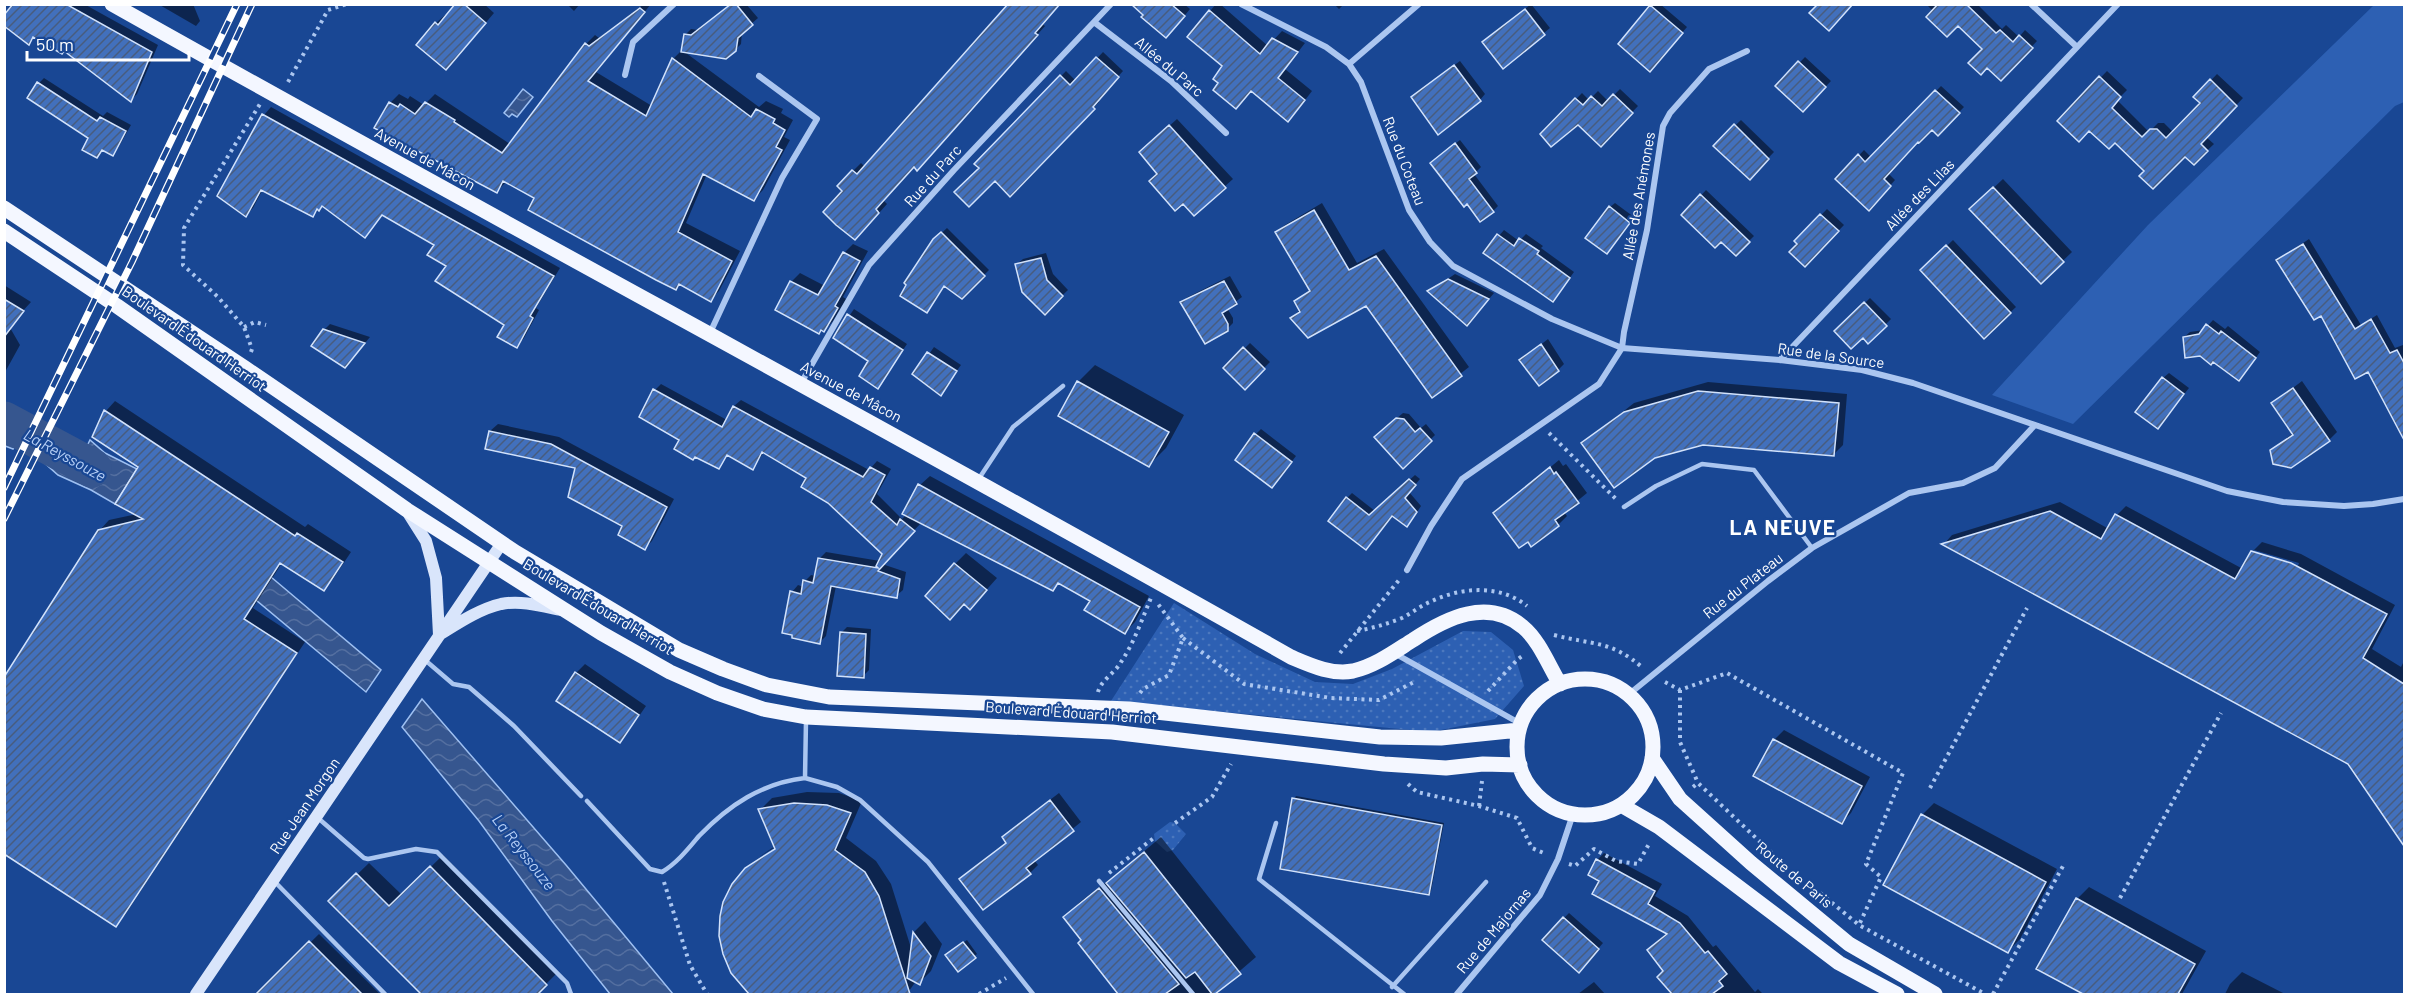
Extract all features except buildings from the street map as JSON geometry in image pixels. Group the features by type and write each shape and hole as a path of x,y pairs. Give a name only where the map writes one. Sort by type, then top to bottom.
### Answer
{"main road":[{"name":"Avenue de Mâcon","path":"112,4 1291,657 1318,669 1351,671 1372,665 1446,620 1478,611 1502,615 1523,627 1539,647 1560,684"},
{"name":"Boulevard Édouard Herriot","path":"4,208 235,361 502,543 679,650 766,685 829,697 1129,709 1380,737 1441,738 1520,727"},
{"name":"Boulevard Édouard Herriot","path":"4,231 117,306 407,510 567,611 670,672 717,693 763,709 806,717 1112,732 1384,764 1446,768 1484,764 1520,765"},
{"path":"1577,680 1595,680 1613,685 1628,695 1640,708 1649,723 1653,740 1652,758 1647,776 1636,792 1606,812 1590,815 1573,814 1555,808 1539,797 1527,783 1517,748 1520,727 1530,707 1543,694 1560,684 1577,680"},
{"name":"Route de Paris","path":"1652,758 1680,799 1750,862 1849,944 1935,994"},
{"path":"1621,804 1659,827 1839,963 1898,994"}],"street":[{"path":"625,75 633,42 674,4"},
{"name":"Rue du Parc","path":"800,386 869,265 954,170 1111,4"},
{"name":"Rue du Coteau","path":"1241,4 1326,47 1349,64 1361,82 1409,210 1430,242 1454,266 1552,320 1622,348"},
{"path":"1349,64 1419,4"},
{"path":"2031,4 2077,47"},
{"name":"Allée des Lilas","path":"1780,360 2118,4"},
{"name":"Allée du Parc","path":"1094,22 1171,81 1226,133"},
{"name":"Allée des Anémones","path":"1622,348 1647,230 1663,126 1670,113 1709,69 1747,51"},
{"path":"708,336 782,178 817,119 759,76"},
{"path":"1407,570 1431,526 1462,479 1599,384 1622,348"},
{"name":"Rue de la Source","path":"1622,348 1780,360 1862,370 1913,383 2227,491 2283,502 2344,506 2404,500"},
{"name":"Rue du Plateau","path":"1628,695 1759,588 1812,548 1909,493 1962,483 1995,468 2034,426"},
{"path":"407,510 426,541 436,578 439,635"},
{"name":"Rue Jean Morgon","path":"196,994 502,543"},
{"name":"Rue Jean Morgon","path":"439,635 464,620 501,604 530,603 567,611"},
{"path":"1393,653 1520,727"},
{"name":"Rue de Majornas","path":"1457,994 1540,895 1558,859 1573,814"}],"lane":[{"path":"977,482 1013,427 1063,386"},
{"path":"1624,507 1656,486 1702,464 1754,470 1812,548"},
{"path":"423,658 453,684 469,687 514,726 581,796"},
{"path":"805,778 806,717"},
{"path":"586,801 650,869 662,872 670,867 714,821 744,798 789,780 805,778 837,787 860,800 920,855 1033,994"},
{"path":"316,816 332,827 364,858 416,849 437,852 567,983 571,994"},
{"path":"1276,823 1259,879 1392,987 1404,994"},
{"path":"273,880 385,994"},
{"path":"1099,881 1193,994"},
{"path":"1392,987 1486,882"}],"path":[{"path":"252,349 244,327 218,297 183,265 184,228 268,91 328,10 347,4"},
{"path":"244,327 255,322 266,325"},
{"path":"1540,424 1624,507"},
{"path":"1331,698 1340,653 1407,570"},
{"path":"1099,687 1111,676 1124,657 1152,597 1153,579"},
{"path":"1129,709 1143,689 1169,675 1182,645 1183,638 1152,597"},
{"path":"1930,788 2027,608"},
{"path":"1478,701 1518,659 1539,647 1553,635 1604,644 1631,657 1652,675 1680,690 1727,674 1903,773 1866,864 1881,877 1859,925"},
{"path":"1680,690 1680,742 1698,783 1782,863"},
{"path":"2120,898 2221,713"},
{"path":"1175,823 1212,797 1241,747"},
{"path":"1384,764 1417,792 1479,806 1517,818 1532,848 1575,866 1594,849 1616,861 1638,864 1659,827"},
{"path":"1680,799 1698,783"},
{"path":"1099,881 1155,837"},
{"path":"1992,994 2063,866"},
{"path":"662,872 690,965 707,994"},
{"path":"1816,890 1859,925 1985,994"},
{"path":"979,994 1016,972"}],"shaded area":[{"path":"2374,5 2404,5 2404,102 2395,106 2073,424 1992,395 2148,225"},
{"path":"1174,603 1255,654 1315,682 1353,684 1392,669 1463,631 1491,632 1513,650 1524,686 1495,719 1431,732 1111,701"},
{"path":"1170,822 1175,823 1186,834 1173,850 1167,852 1155,841 1154,834"}],"water":[{"path":"523,89 533,97 517,117 512,114 509,117 504,113"},
{"path":"5,403 29,417 13,449 5,446"},
{"path":"53,430 86,448 90,440 105,453 137,469 115,504 58,475 39,458"},
{"path":"271,577 381,670 366,692 256,600"},
{"path":"422,699 566,865 673,994 610,994 552,921 479,821 402,727"}],"waterway":[{"name":"La Reyssouze","path":"4,421 92,468"}],"railway":[{"path":"4,488 237,4"},
{"path":"4,519 132,262 252,4"}],"district":[{"name":"LA NEUVE","path":"1783,528"}]}
